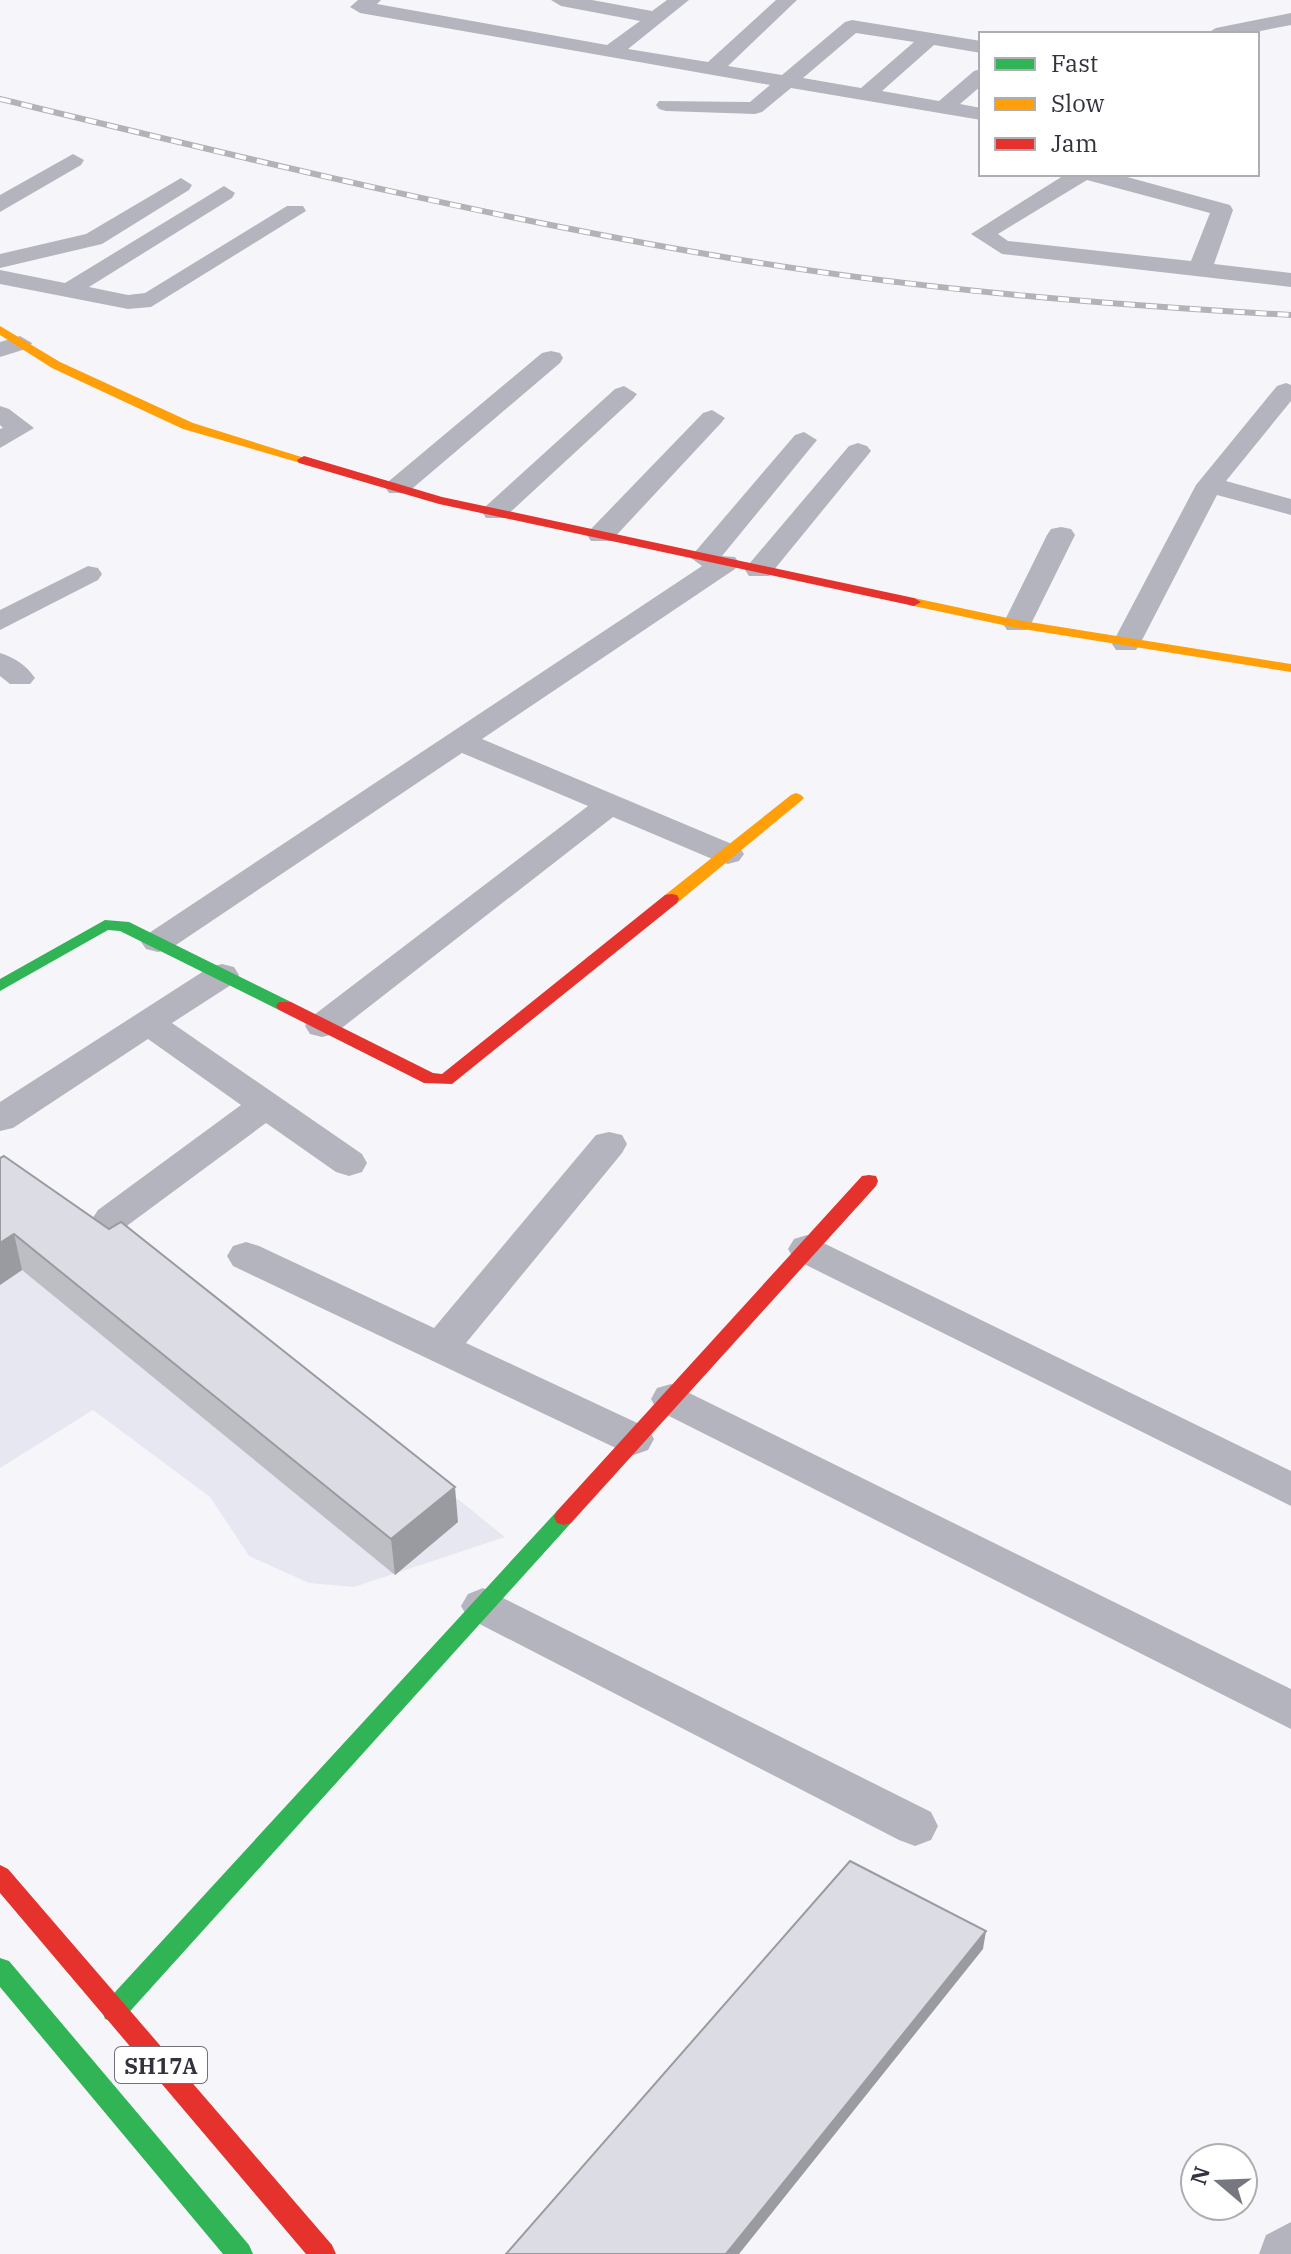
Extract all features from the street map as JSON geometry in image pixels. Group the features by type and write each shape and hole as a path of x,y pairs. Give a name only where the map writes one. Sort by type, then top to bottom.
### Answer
{"street":[{"path":"371,0 360,7 979,114"},
{"path":"561,0 656,18"},
{"path":"611,52 679,0"},
{"path":"713,69 787,0"},
{"path":"1226,32 1291,19"},
{"path":"666,105 755,108 852,26 979,47"},
{"path":"865,95 929,39"},
{"path":"943,108 979,77"},
{"path":"0,205 73,160"},
{"path":"1078,176 982,234 1002,247 1291,280"},
{"path":"1098,176 1222,210 1200,269"},
{"path":"0,261 94,239 181,185"},
{"path":"69,290 224,193"},
{"path":"0,277 128,302 151,300 295,211"},
{"path":"7,341 188,426 495,512 1017,624 1126,644 1291,668"},
{"path":"398,487 551,358"},
{"path":"1126,644 1209,485 1286,391"},
{"path":"495,512 624,394"},
{"path":"0,414 21,428 0,440"},
{"path":"601,535 712,418"},
{"path":"158,942 458,740 715,560 804,440"},
{"path":"759,570 858,451"},
{"path":"1209,485 1291,507"},
{"path":"1017,624 1061,535"},
{"path":"0,621 88,574"},
{"path":"458,740 728,854"},
{"path":"0,986 105,925 123,926 430,1079 451,1078 796,798"},
{"path":"322,1026 610,804"},
{"path":"0,1119 222,975"},
{"path":"148,1023 349,1163"},
{"path":"111,1219 266,1105"},
{"path":"440,1347 609,1144"},
{"path":"114,2011 869,1181"},
{"path":"807,1249 1291,1490"},
{"path":"246,1256 634,1439"},
{"path":"671,1399 1291,1710"},
{"path":"483,1606 915,1826"},
{"name":"SH17A","path":"0,1876 323,2254"},
{"name":"SH17A","path":"0,1969 240,2254"},
{"path":"1285,2254 1291,2248"}],"shaded area":[{"path":"0,1197 377,1434 505,1537 354,1587 309,1583 249,1556 210,1497 93,1410 0,1468"}],"building":[{"path":"4,1156 109,1229 121,1222 455,1487 391,1539 14,1234 0,1243 0,1158"},
{"path":"850,1861 986,1931 726,2254 506,2254"}],"railway":[{"path":"0,99 284,167 664,247 892,282 1025,296 1291,315"}],"traffic: fast":[{"path":"0,986 105,925 123,926 285,1006"},
{"path":"114,2011 564,1517"},
{"path":"0,1969 240,2254"}],"traffic: slow":[{"path":"0,330 56,365 188,426 304,460"},
{"path":"914,602 1017,624 1291,668"},
{"path":"671,899 796,798"}],"traffic: jam":[{"path":"304,460 439,500 914,602"},
{"path":"285,1006 430,1079 446,1080 671,899"},
{"path":"564,1517 869,1181"},
{"path":"0,1876 323,2254"}]}
